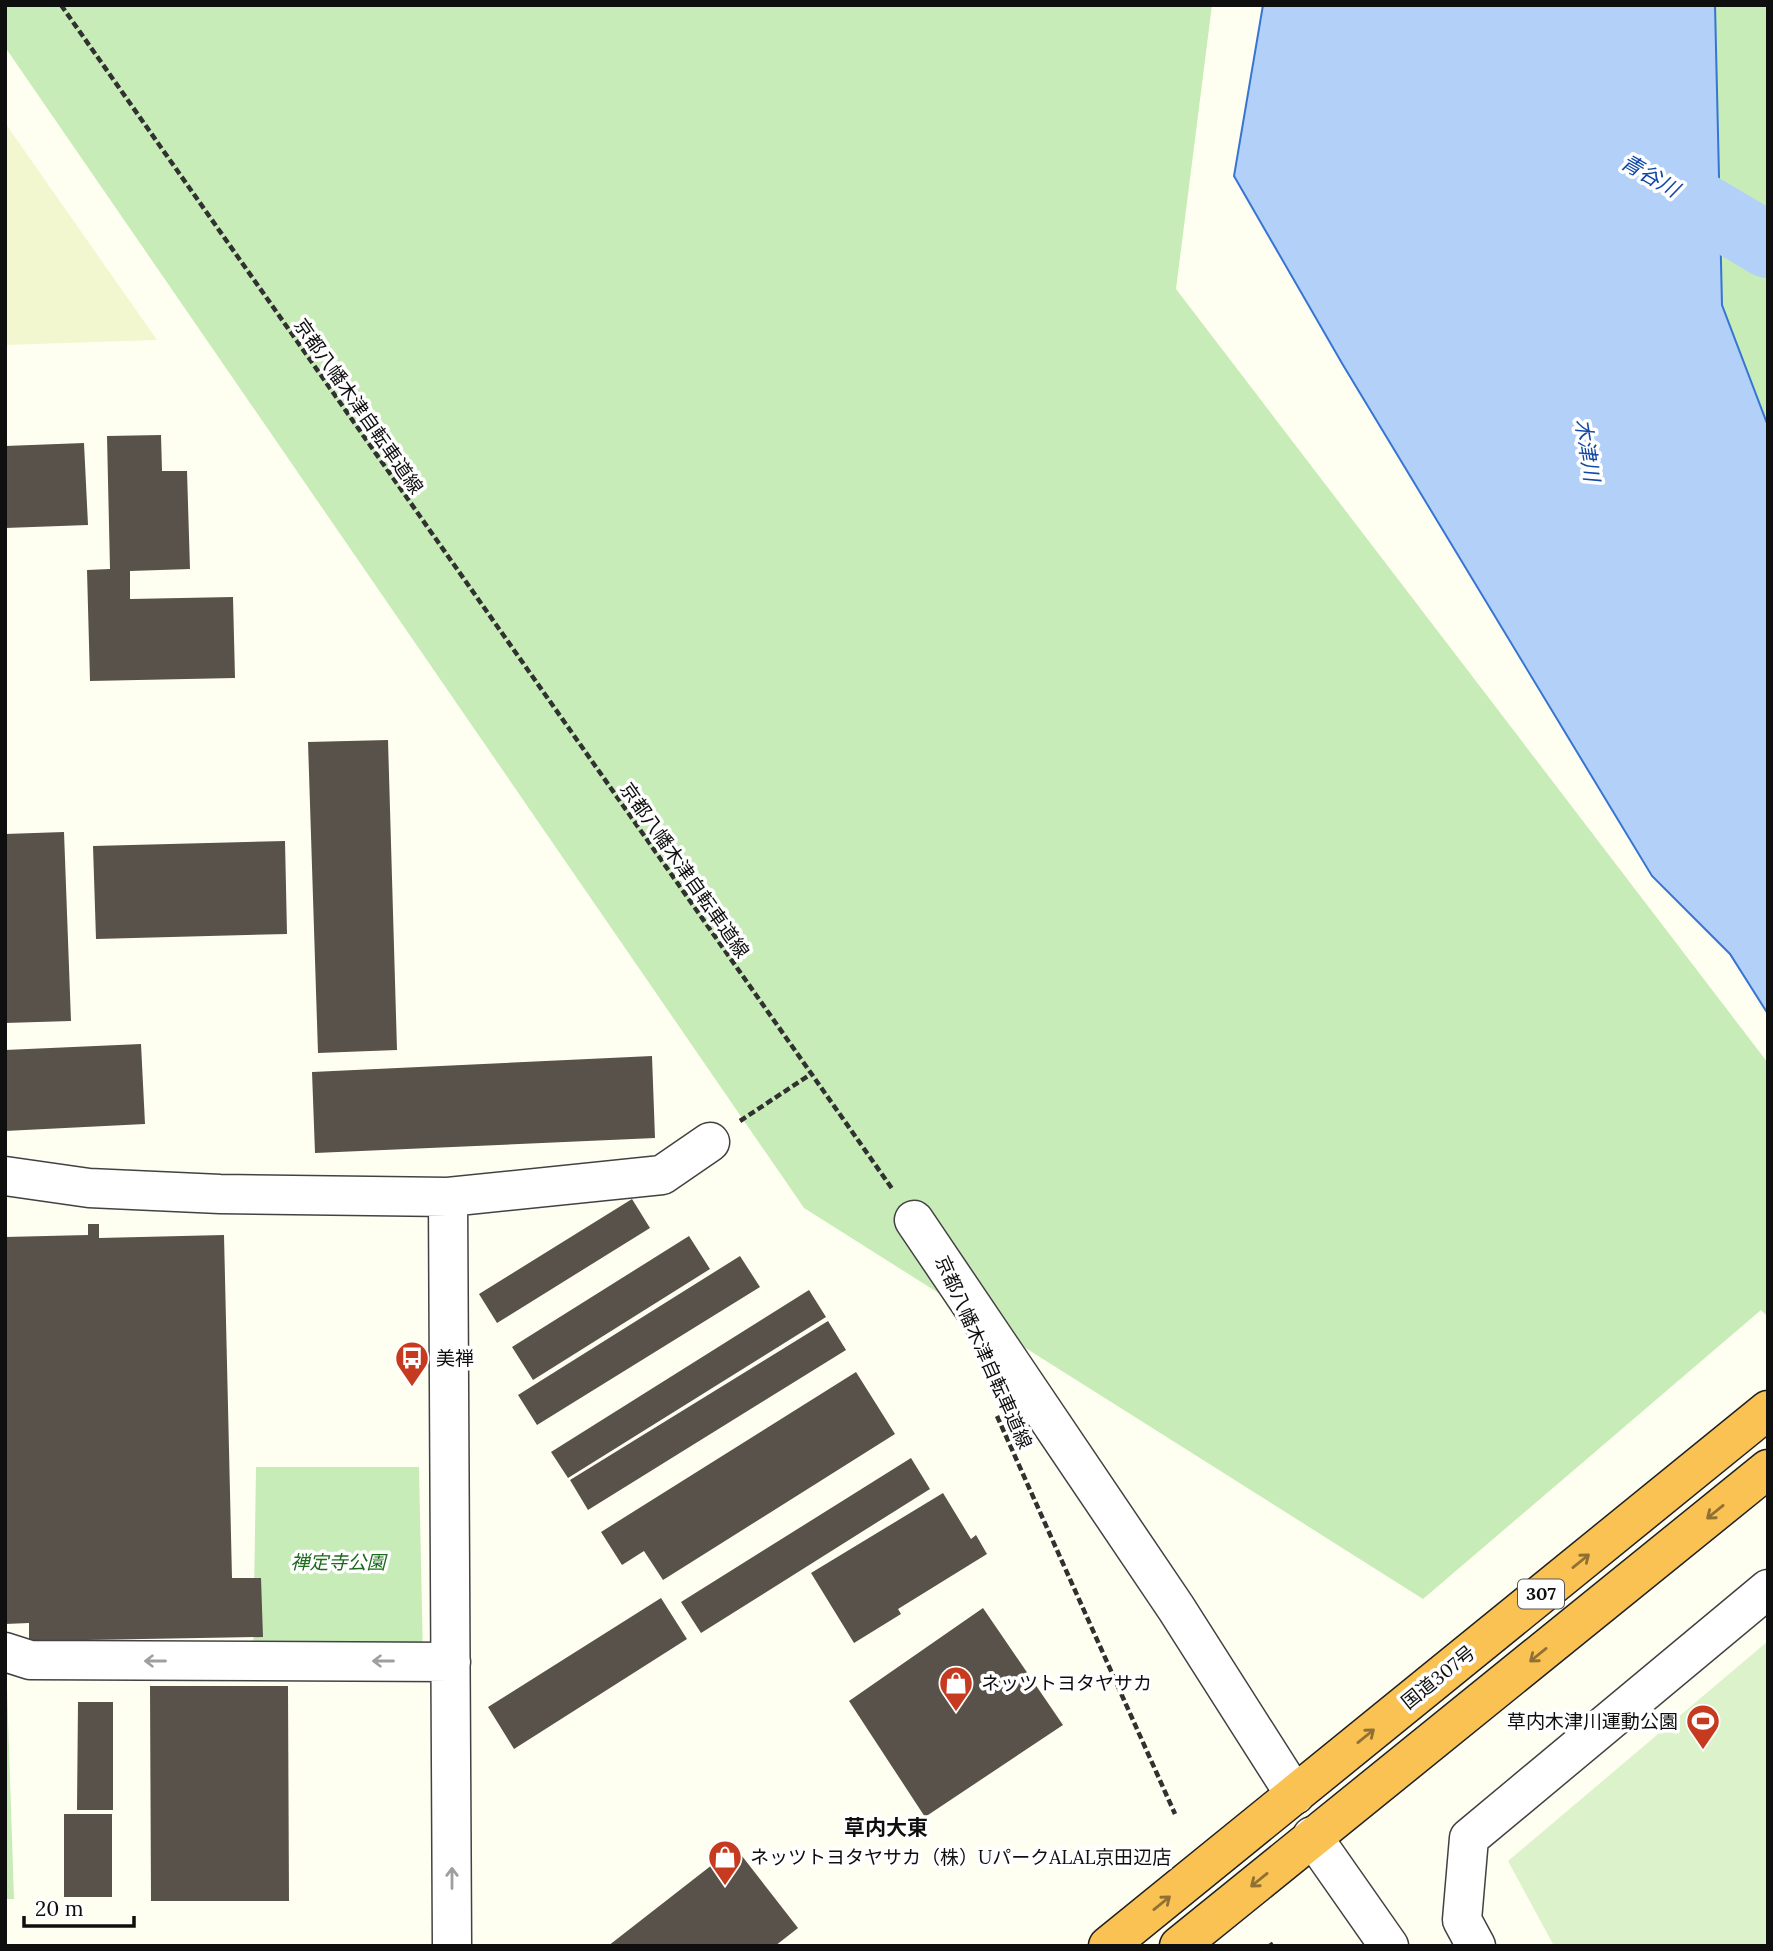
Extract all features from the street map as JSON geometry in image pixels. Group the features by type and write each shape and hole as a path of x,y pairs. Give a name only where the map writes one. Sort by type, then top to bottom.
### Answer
{"highway":[{"name":"国道307号","path":"1108,1946 1768,1410"},
{"name":"307","path":"1178,1946 1768,1469"}],"street":[{"path":"5,1176 102,1189 220,1194 448,1197 662,1175 710,1142"},
{"path":"448,1197 452,1946"},
{"path":"914,1220 1176,1608 1304,1787"},
{"path":"1476,1946 1462,1920 1469,1838 1768,1589"},
{"path":"5,1652 30,1660 451,1662"},
{"path":"1324,1827 1389,1946"}],"path":[{"name":"京都八幡木津自転車道線","path":"61,5 914,1220"},
{"path":"710,1142 811,1073"},
{"name":"京都八幡木津自転車道線","path":"997,1415 1175,1814"}],"green space":[{"path":"5,5 1212,5 1176,289 1768,1063 1768,1317 1761,1310 1423,1599 804,1208 5,47"},
{"path":"1715,5 1768,5 1768,426 1722,305"},
{"path":"5,123 157,340 5,345"},
{"name":"禅定寺公園","path":"256,1467 419,1467 423,1659 253,1656"},
{"name":"草内木津川運動公園","path":"1768,1641 1768,1946 1554,1946 1508,1861"},
{"path":"7,1687 14,1899 5,1899"}],"water":[{"name":"木津川","path":"1263,5 1715,5 1722,305 1768,426 1768,1014 1730,954 1652,876 1343,365 1234,176"}],"building":[{"path":"161,435 162,471 187,471 190,569 130,571 130,599 233,597 235,678 90,681 87,570 110,569 107,436"},
{"path":"84,443 88,525 5,528 5,446"},
{"path":"388,740 397,1050 318,1053 308,742"},
{"path":"64,832 71,1021 5,1023 5,834"},
{"path":"285,841 287,934 96,939 93,846"},
{"path":"141,1044 145,1124 5,1131 5,1050"},
{"path":"652,1056 655,1138 315,1153 312,1072"},
{"path":"632,1199 650,1228 497,1323 479,1294"},
{"path":"88,1224 99,1224 99,1238 224,1235 232,1578 261,1578 263,1637 29,1641 29,1623 5,1624 5,1237 88,1235"},
{"path":"689,1236 710,1269 533,1380 512,1347"},
{"path":"740,1256 760,1287 537,1425 518,1395"},
{"path":"809,1290 826,1317 568,1478 551,1452"},
{"path":"828,1321 846,1350 588,1510 570,1480"},
{"path":"856,1372 895,1434 663,1580 644,1551 622,1565 601,1532"},
{"path":"911,1458 930,1489 701,1633 681,1602"},
{"path":"943,1493 971,1539 976,1535 987,1554 898,1609 901,1614 854,1643 811,1573"},
{"path":"661,1598 687,1639 514,1749 488,1707"},
{"name":"ネッツトヨタヤサカ","path":"983,1608 1063,1725 925,1817 849,1701"},
{"path":"150,1686 288,1686 289,1901 151,1901"},
{"path":"78,1702 113,1702 113,1810 77,1810"},
{"path":"64,1814 112,1814 112,1897 64,1897"},
{"name":"ネッツトヨタヤサカ（株）UパークALAL京田辺店","path":"735,1847 798,1928 775,1946 608,1946"}],"waterway":[{"name":"青谷川","path":"1642,171 1768,245"}],"place":[{"name":"美禅","path":"412,1388"},
{"name":"ネッツトヨタヤサカ","path":"956,1713"},
{"name":"草内木津川運動公園","path":"1703,1751"},
{"name":"ネッツトヨタヤサカ（株）UパークALAL京田辺店","path":"725,1887"}],"district":[{"name":"草内大東","path":"886,1828"}]}
